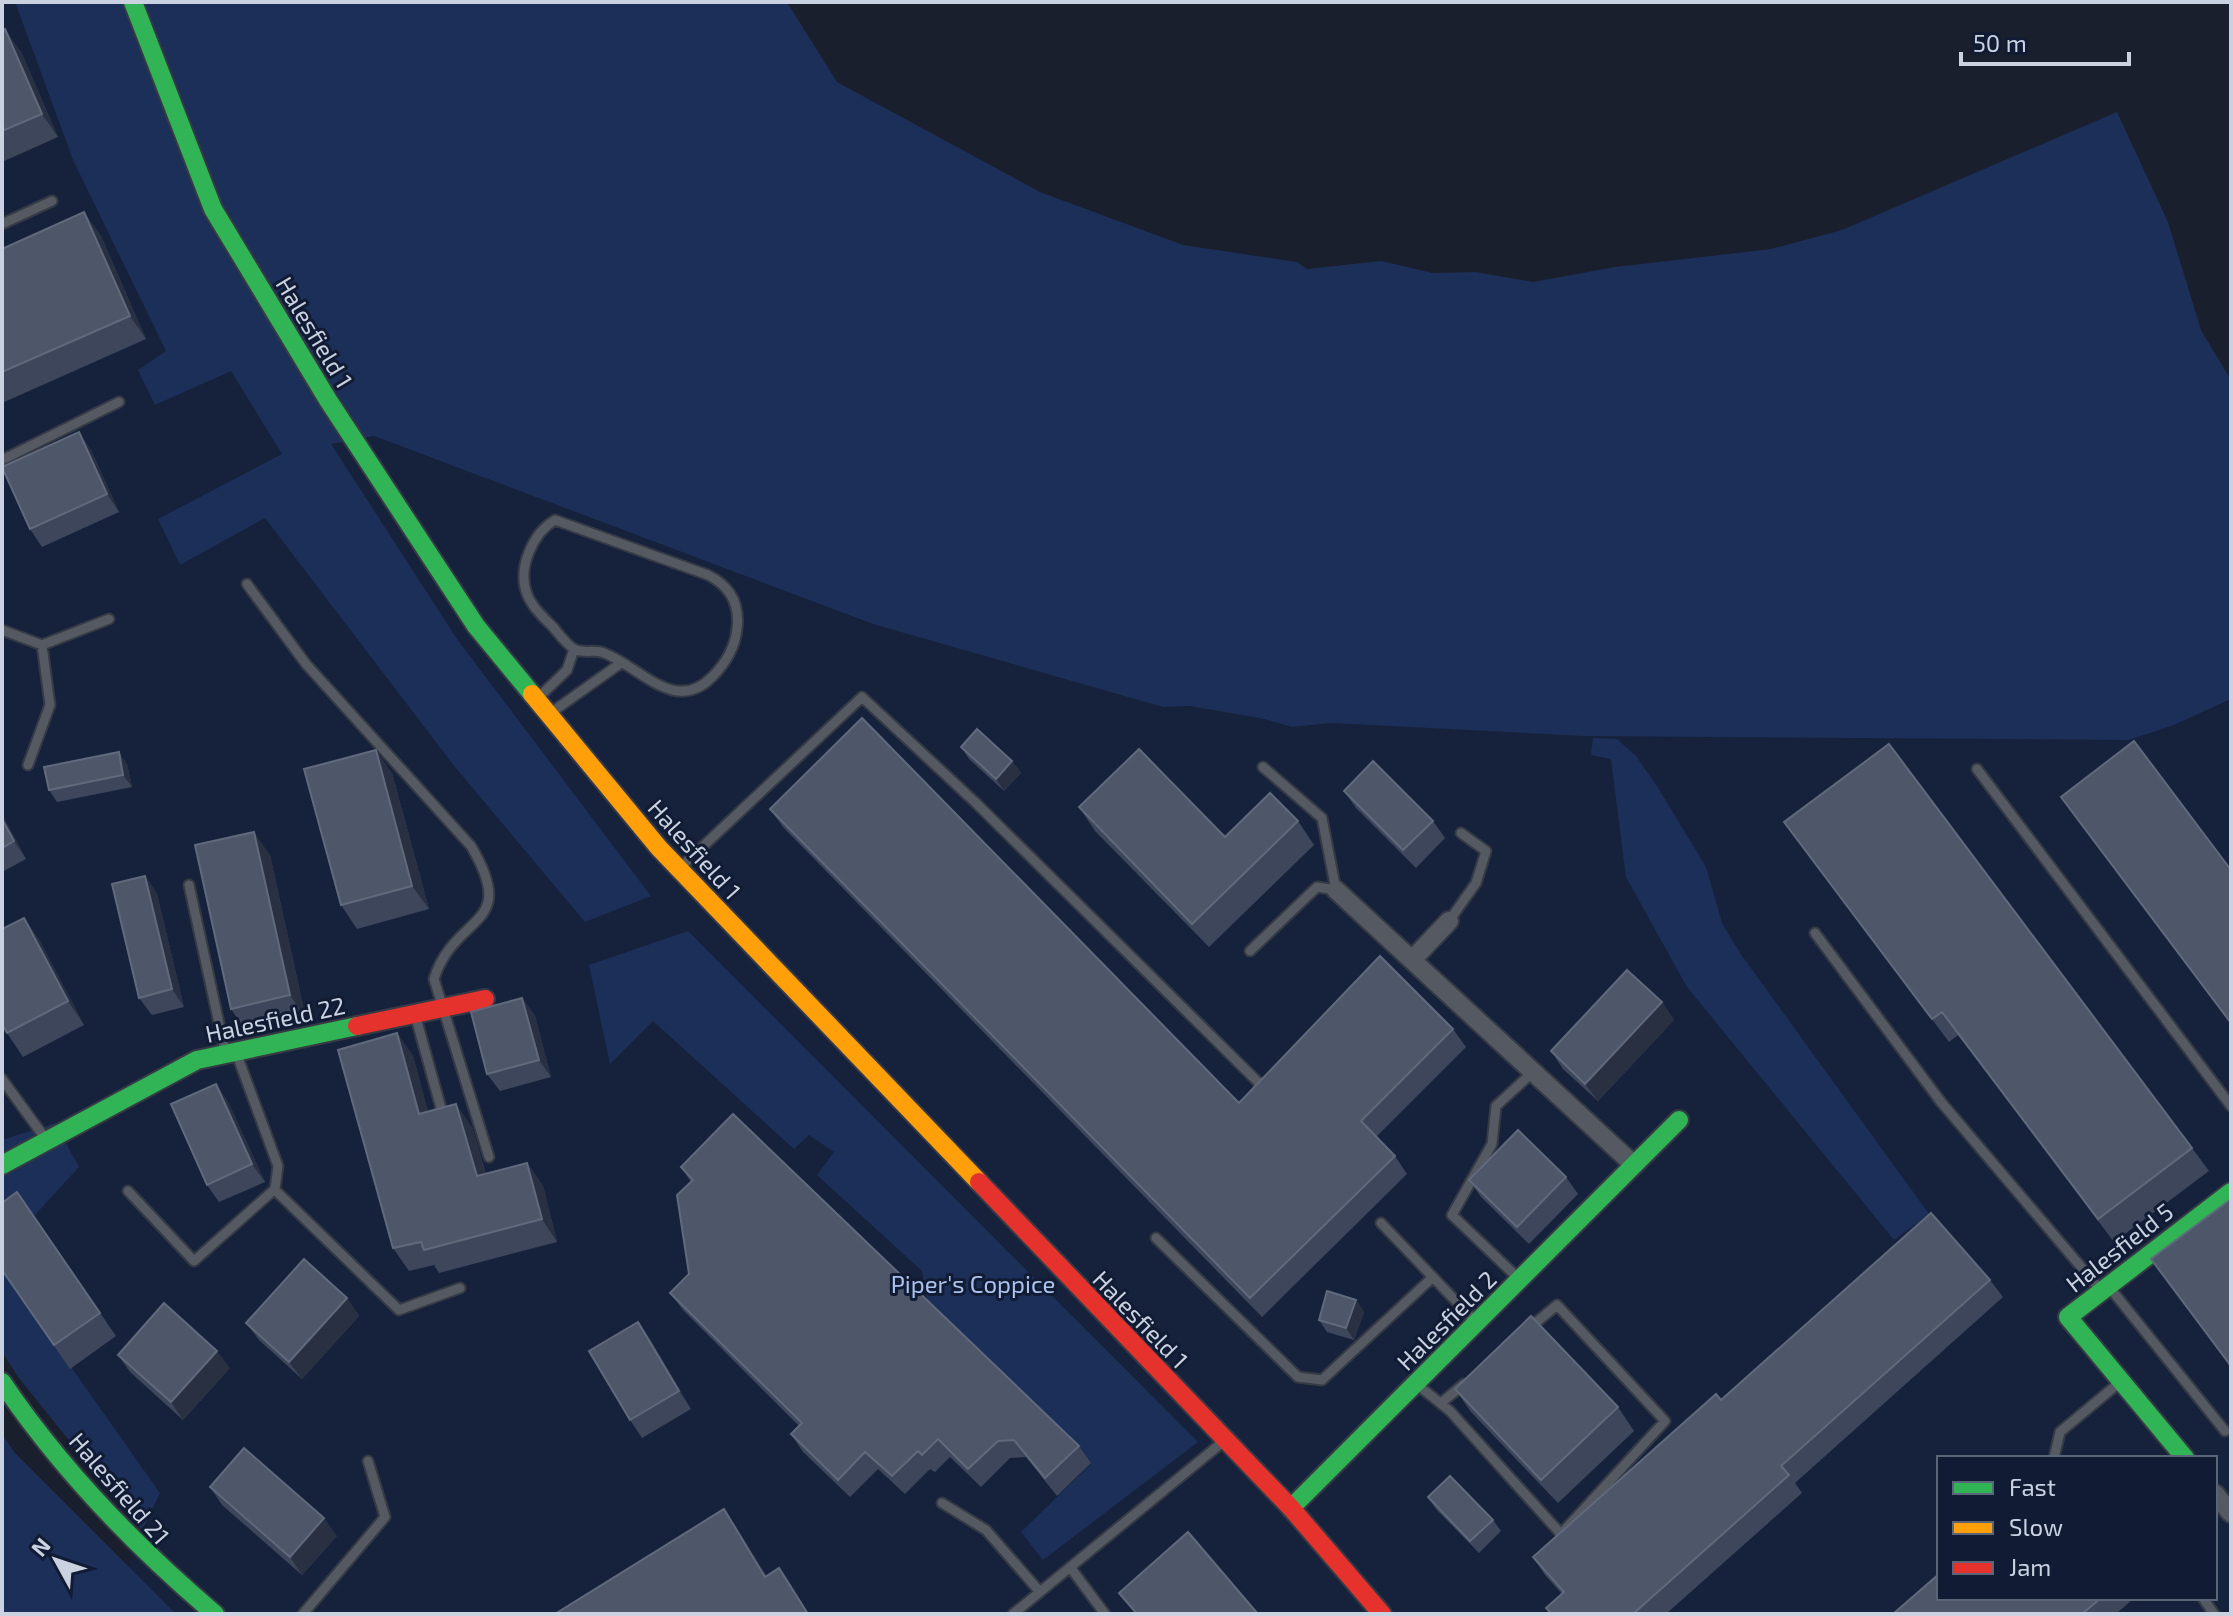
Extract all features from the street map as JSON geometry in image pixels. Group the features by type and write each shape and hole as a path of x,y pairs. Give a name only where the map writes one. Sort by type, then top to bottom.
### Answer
{"street":[{"name":"Halesfield 1","path":"133,2 213,209 328,400 476,626 679,869 1291,1508 1382,1614"},
{"path":"1336,890 1634,1165"},
{"path":"1412,960 1449,921"},
{"name":"Halesfield 22","path":"2,1165 197,1060 485,999"},
{"name":"Halesfield 2","path":"1291,1508 1679,1120"},
{"name":"Halesfield 5","path":"2183,1456 2068,1317 2231,1192"},
{"name":"Halesfield 21","path":"2,1382 92,1497 128,1537 215,1614"},
{"path":"2217,1496 2231,1513"}],"lane":[{"path":"2,224 52,201"},
{"path":"2,460 119,402"},
{"path":"555,520 708,575 727,587 735,601 737,626 732,647 705,683 684,691 669,690 621,663 604,653 574,649 533,607 525,589 524,570 529,552 541,532 555,520"},
{"path":"247,584 306,664 461,834 487,874 491,897 488,910 449,946 434,979 489,1157"},
{"path":"2,630 42,645 109,619"},
{"path":"28,765 50,705 42,645"},
{"path":"542,707 567,670 574,649"},
{"path":"542,707 621,663"},
{"path":"679,869 862,697 976,803 1261,1085"},
{"path":"1250,951 1317,887 1336,890 1322,818 1263,767"},
{"path":"1977,769 2231,1106"},
{"path":"1449,921 1476,883 1486,851 1461,833"},
{"path":"128,1191 194,1261 275,1190 278,1166 231,1053 189,885"},
{"path":"1815,933 1941,1102 2225,1431"},
{"path":"415,1014 444,1119"},
{"path":"1520,1280 1452,1215 1492,1144 1496,1106 1533,1072"},
{"path":"2,1079 47,1141"},
{"path":"275,1190 399,1310 460,1288"},
{"path":"1381,1223 1477,1323"},
{"path":"1156,1238 1298,1377 1322,1380 1433,1277"},
{"path":"1416,1384 1441,1403 1561,1534 1665,1421 1557,1305 1522,1335"},
{"path":"1441,1403 1476,1374"},
{"path":"2054,1456 2060,1432 2121,1381"},
{"path":"1013,1614 1224,1440"},
{"path":"303,1614 385,1517 368,1461"},
{"path":"942,1503 986,1530 1040,1592"},
{"path":"1070,1567 1105,1614"}],"shaded area":[{"path":"2,2 15,2 73,160 167,352 155,405 231,370 282,454 374,436 873,624 1163,707 1190,706 1292,727 1331,723 1582,736 2129,740 2174,725 2231,699 2231,1614 176,1614 127,1569 160,1493 2,1269 2,1238 55,1123 2,1140"}],"green space":[{"path":"15,2 787,2 837,82 1040,192 1183,245 1297,262 1307,269 1381,261 1433,273 1476,272 1533,282 1615,267 1771,249 1842,230 2117,112 2168,222 2201,330 2231,380 2231,699 2174,725 2129,740 1582,736 1331,723 1292,727 1190,706 1163,707 873,624 374,436 331,444 457,639 651,896 585,922 455,767 265,518 180,565 158,519 282,454 231,371 155,405 138,370 166,351 73,160"},
{"path":"1593,738 1617,739 1636,756 1706,867 1722,923 1740,953 1929,1214 1894,1240 1687,987 1626,877 1611,759 1591,755"},
{"name":"Piper's Coppice","path":"688,931 1198,1442 1043,1560 1021,1532 1091,1464 928,1304 922,1271 817,1175 834,1152 809,1135 794,1149 653,1021 610,1064 589,965"},
{"path":"55,1123 79,1167 34,1216 2,1238 2,1140"},
{"path":"2,1269 160,1493 142,1531 18,1377 2,1352"},
{"path":"2,1434 15,1453 176,1614 2,1614"}],"building":[{"path":"5,29 42,114 2,131 2,30"},
{"path":"84,212 130,316 2,372 2,249"},
{"path":"79,432 107,494 30,529 2,467"},
{"path":"862,718 1239,1103 1380,956 1453,1029 1361,1121 1395,1156 1250,1298 770,809"},
{"path":"977,729 1012,761 996,779 961,747"},
{"path":"2134,741 2231,870 2231,1023 2061,797"},
{"path":"1889,744 2192,1148 2098,1219 1942,1012 1932,1019 1784,822"},
{"path":"1139,749 1225,837 1270,793 1298,821 1192,924 1079,807"},
{"path":"376,750 412,886 341,905 304,769"},
{"path":"119,752 123,775 49,790 44,767"},
{"path":"1373,761 1433,821 1403,850 1344,791"},
{"path":"2,819 14,841 2,848"},
{"path":"254,832 290,995 231,1009 195,845"},
{"path":"145,876 172,989 139,998 112,884"},
{"path":"24,918 68,1001 7,1033 2,1024 2,929"},
{"path":"1627,970 1662,1002 1585,1084 1551,1051"},
{"path":"522,998 539,1060 487,1074 471,1012"},
{"path":"397,1033 419,1114 456,1104 477,1176 527,1163 542,1219 424,1250 421,1242 393,1248 338,1050"},
{"path":"216,1084 252,1164 207,1185 171,1104"},
{"path":"733,1114 1079,1446 1045,1478 1014,1440 998,1441 968,1469 938,1439 922,1455 918,1451 892,1476 865,1452 838,1480 791,1434 802,1423 670,1293 689,1274 677,1195 693,1180 681,1167"},
{"path":"1518,1130 1566,1177 1517,1227 1469,1180"},
{"path":"17,1192 100,1313 54,1345 2,1270 2,1203"},
{"path":"2231,1199 2231,1366 2151,1259"},
{"path":"1931,1213 1990,1280 1781,1466 1789,1475 1633,1614 1552,1614 1546,1608 1564,1592 1533,1557 1716,1394 1721,1400"},
{"path":"304,1259 347,1298 289,1362 246,1323"},
{"path":"1327,1291 1356,1300 1346,1328 1319,1320"},
{"path":"164,1303 217,1351 171,1402 118,1355"},
{"path":"1531,1316 1618,1407 1541,1480 1455,1389"},
{"path":"638,1322 679,1391 630,1420 589,1351"},
{"path":"244,1448 324,1518 290,1557 210,1487"},
{"path":"1450,1476 1493,1520 1470,1541 1428,1497"},
{"path":"724,1509 765,1577 779,1568 808,1614 555,1614"},
{"path":"1188,1532 1258,1614 1137,1614 1119,1593"},
{"path":"1937,1576 1937,1600 2099,1600 2082,1614 1893,1614"}],"traffic: fast":[{"path":"133,2 213,209 328,400 476,626 532,694"},
{"path":"2,1165 197,1060 357,1026"},
{"path":"1291,1508 1679,1120"},
{"path":"2183,1456 2068,1317 2231,1192"},
{"path":"2,1382 49,1446 101,1506 215,1614"}],"traffic: slow":[{"path":"532,694 659,848 979,1182"}],"traffic: jam":[{"path":"357,1026 485,999"},
{"path":"979,1182 1291,1508 1382,1614"}]}
